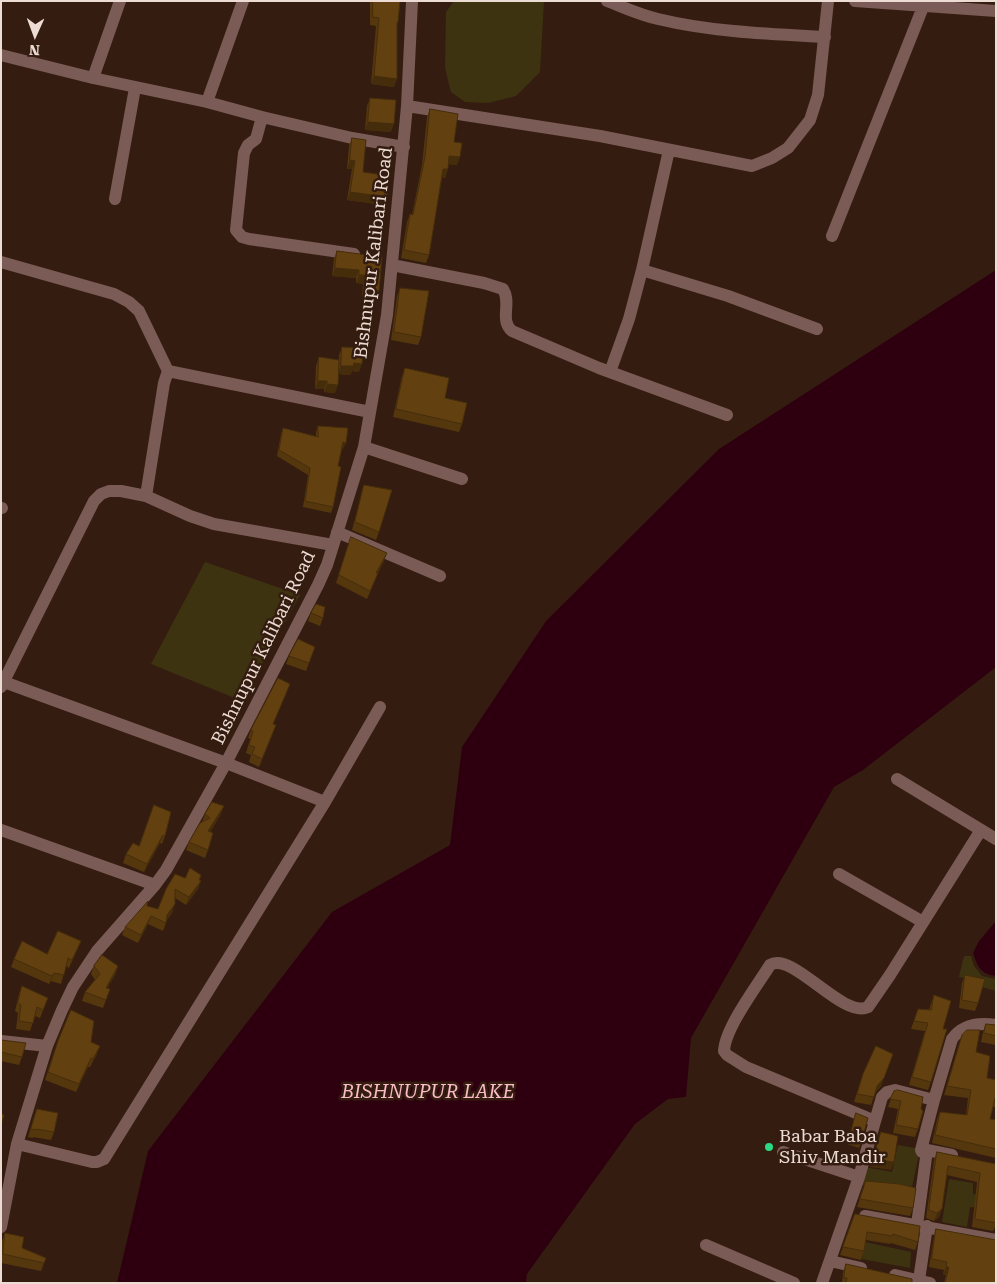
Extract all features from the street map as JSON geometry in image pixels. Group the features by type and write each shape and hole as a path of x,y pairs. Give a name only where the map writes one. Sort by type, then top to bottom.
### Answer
{"street":[{"path":"93,78 120,1"},
{"path":"206,102 243,1"},
{"name":"Bishnupur Kalibari Road","path":"1,1228 4,1190 17,1144 47,1046 66,1002 83,970 105,940 155,886 166,870 226,763 318,585 333,545 364,447 387,315 389,261 404,147 412,1"},
{"path":"607,1 655,18 693,27 736,32 825,37"},
{"path":"407,106 600,136 752,166 772,158 788,148 810,120 818,95 828,1"},
{"path":"855,1 996,12"},
{"path":"832,236 922,7"},
{"path":"1,55 352,138 404,147"},
{"path":"115,199 135,88"},
{"path":"262,117 256,139 248,145 244,153 236,230 238,234 249,239 364,255"},
{"path":"610,372 629,319 669,150"},
{"path":"389,261 503,290 507,298 505,313 509,329 610,372 727,415"},
{"path":"1,262 114,294 129,302 138,311 168,371 164,383 146,496"},
{"path":"642,270 728,296 817,329"},
{"path":"168,371 370,412"},
{"path":"364,447 462,479"},
{"path":"326,802 226,763 2,684 94,501 101,494 121,490 146,496 190,516 214,524 333,545"},
{"path":"337,532 440,576"},
{"path":"17,1144 92,1162 104,1159 326,802 380,707"},
{"path":"897,779 996,839"},
{"path":"1,830 155,886"},
{"path":"875,1122 746,1067 727,1055 724,1051 724,1045 748,1000 770,965 774,962 782,963 855,1009 863,1010 872,1003 981,830"},
{"path":"839,874 923,922"},
{"path":"961,1157 925,1151 921,1147 952,1039 957,1031 964,1027 981,1024 996,1025"},
{"path":"1,1041 47,1046"},
{"path":"822,1283 859,1177 882,1097 887,1092 895,1090 934,1100"},
{"path":"830,1261 924,1282 922,1226 925,1151"},
{"path":"783,1152 859,1177"},
{"path":"846,1213 996,1240"},
{"path":"706,1245 794,1283"}],"shaded area":[{"path":"454,1 544,1 540,72 516,96 488,103 465,102 451,92 445,68 446,12"},
{"path":"205,562 300,595 242,701 151,664"},
{"path":"964,956 971,956 974,966 982,976 996,979 996,991 982,987 974,980 959,977"},
{"path":"898,1145 920,1149 911,1192 888,1192 855,1183 859,1166 892,1172"},
{"path":"949,1179 973,1183 973,1194 995,1199 992,1209 970,1207 967,1227 942,1222"},
{"path":"865,1242 911,1252 910,1268 862,1259"}],"water":[{"name":"BISHNUPUR LAKE","path":"996,270 996,667 863,770 834,787 691,1038 686,1097 668,1099 635,1124 527,1274 526,1283 117,1283 148,1151 332,912 450,845 462,747 546,621 719,449"},
{"path":"996,921 996,976 986,974 980,969 973,953 979,941"}],"building":[{"path":"373,1 400,1 397,22 397,79 374,76 379,18 373,17"},
{"path":"370,98 396,100 394,124 368,122"},
{"path":"430,109 458,114 454,142 462,143 460,157 449,156 448,169 443,169 429,255 404,250 410,214 413,215 425,157"},
{"path":"352,138 366,140 363,172 390,176 387,197 350,192 355,161 350,160"},
{"path":"337,251 382,257 379,291 365,289 366,275 359,275 359,270 335,268"},
{"path":"400,288 429,291 421,337 394,332"},
{"path":"342,347 363,348 362,364 354,363 353,366 341,366"},
{"path":"319,357 339,360 338,385 327,384 327,381 318,381"},
{"path":"405,368 449,378 445,398 467,403 462,424 396,409"},
{"path":"318,426 348,428 346,443 343,442 338,466 341,467 333,507 305,501 310,468 279,450 283,428 318,437"},
{"path":"364,485 392,490 379,532 355,522"},
{"path":"351,537 387,553 376,573 378,573 370,591 339,575"},
{"path":"316,604 325,607 323,618 311,613"},
{"path":"298,639 315,647 309,663 289,656"},
{"path":"278,678 290,684 273,724 276,725 262,759 252,754 255,747 249,745 253,731 251,730"},
{"path":"212,802 224,806 208,831 213,833 208,850 189,842 200,823 210,818 205,814"},
{"path":"154,805 171,812 165,836 163,835 147,864 126,854 133,843 139,846"},
{"path":"190,868 201,875 199,880 201,881 189,897 175,889 175,904 167,915 166,923 151,916 141,935 125,927 148,901 147,906 158,909 166,889 175,874 185,878"},
{"path":"58,931 81,941 72,960 68,958 64,975 54,973 52,976 14,959 22,941 47,954"},
{"path":"102,955 118,966 106,988 110,989 106,1000 85,992 100,974 94,966"},
{"path":"965,975 985,979 978,1003 962,1000"},
{"path":"22,986 48,998 43,1010 37,1007 33,1023 19,1021 21,1005 18,1003"},
{"path":"934,995 951,1001 943,1029 947,1029 931,1082 912,1077 928,1023 914,1021 918,1009 931,1010"},
{"path":"71,1010 94,1021 91,1042 100,1046 93,1059 91,1058 79,1084 48,1072"},
{"path":"986,1024 996,1025 996,1036 984,1033"},
{"path":"967,1030 980,1030 976,1052 990,1056 987,1078 996,1080 996,1098 990,1119 996,1120 996,1149 935,1135 940,1112 967,1115 971,1090 947,1086 962,1035"},
{"path":"1,1040 26,1043 22,1057 1,1052"},
{"path":"876,1046 893,1054 884,1078 877,1086 874,1097 857,1094 863,1074"},
{"path":"898,1090 923,1097 921,1109 923,1111 918,1129 896,1125 901,1101 890,1099 894,1091"},
{"path":"37,1109 58,1113 54,1132 31,1129"},
{"path":"856,1113 868,1118 862,1140 850,1136"},
{"path":"1,1114 4,1115 1,1125"},
{"path":"881,1132 898,1136 894,1162 873,1159"},
{"path":"937,1152 996,1164 996,1223 975,1219 980,1173 948,1166 942,1209 937,1213 929,1210"},
{"path":"866,1181 899,1184 916,1188 913,1208 860,1199"},
{"path":"855,1214 920,1226 918,1242 893,1234 893,1236 867,1232 864,1251 843,1247"},
{"path":"936,1229 996,1240 996,1283 945,1283 949,1267 946,1267 947,1262 932,1259"},
{"path":"5,1233 24,1237 22,1248 46,1258 44,1263 3,1254"},
{"path":"846,1264 912,1279 912,1283 846,1283 847,1278 844,1278"}],"place":[{"name":"Babar Baba Shiv Mandir","path":"769,1147"}]}
